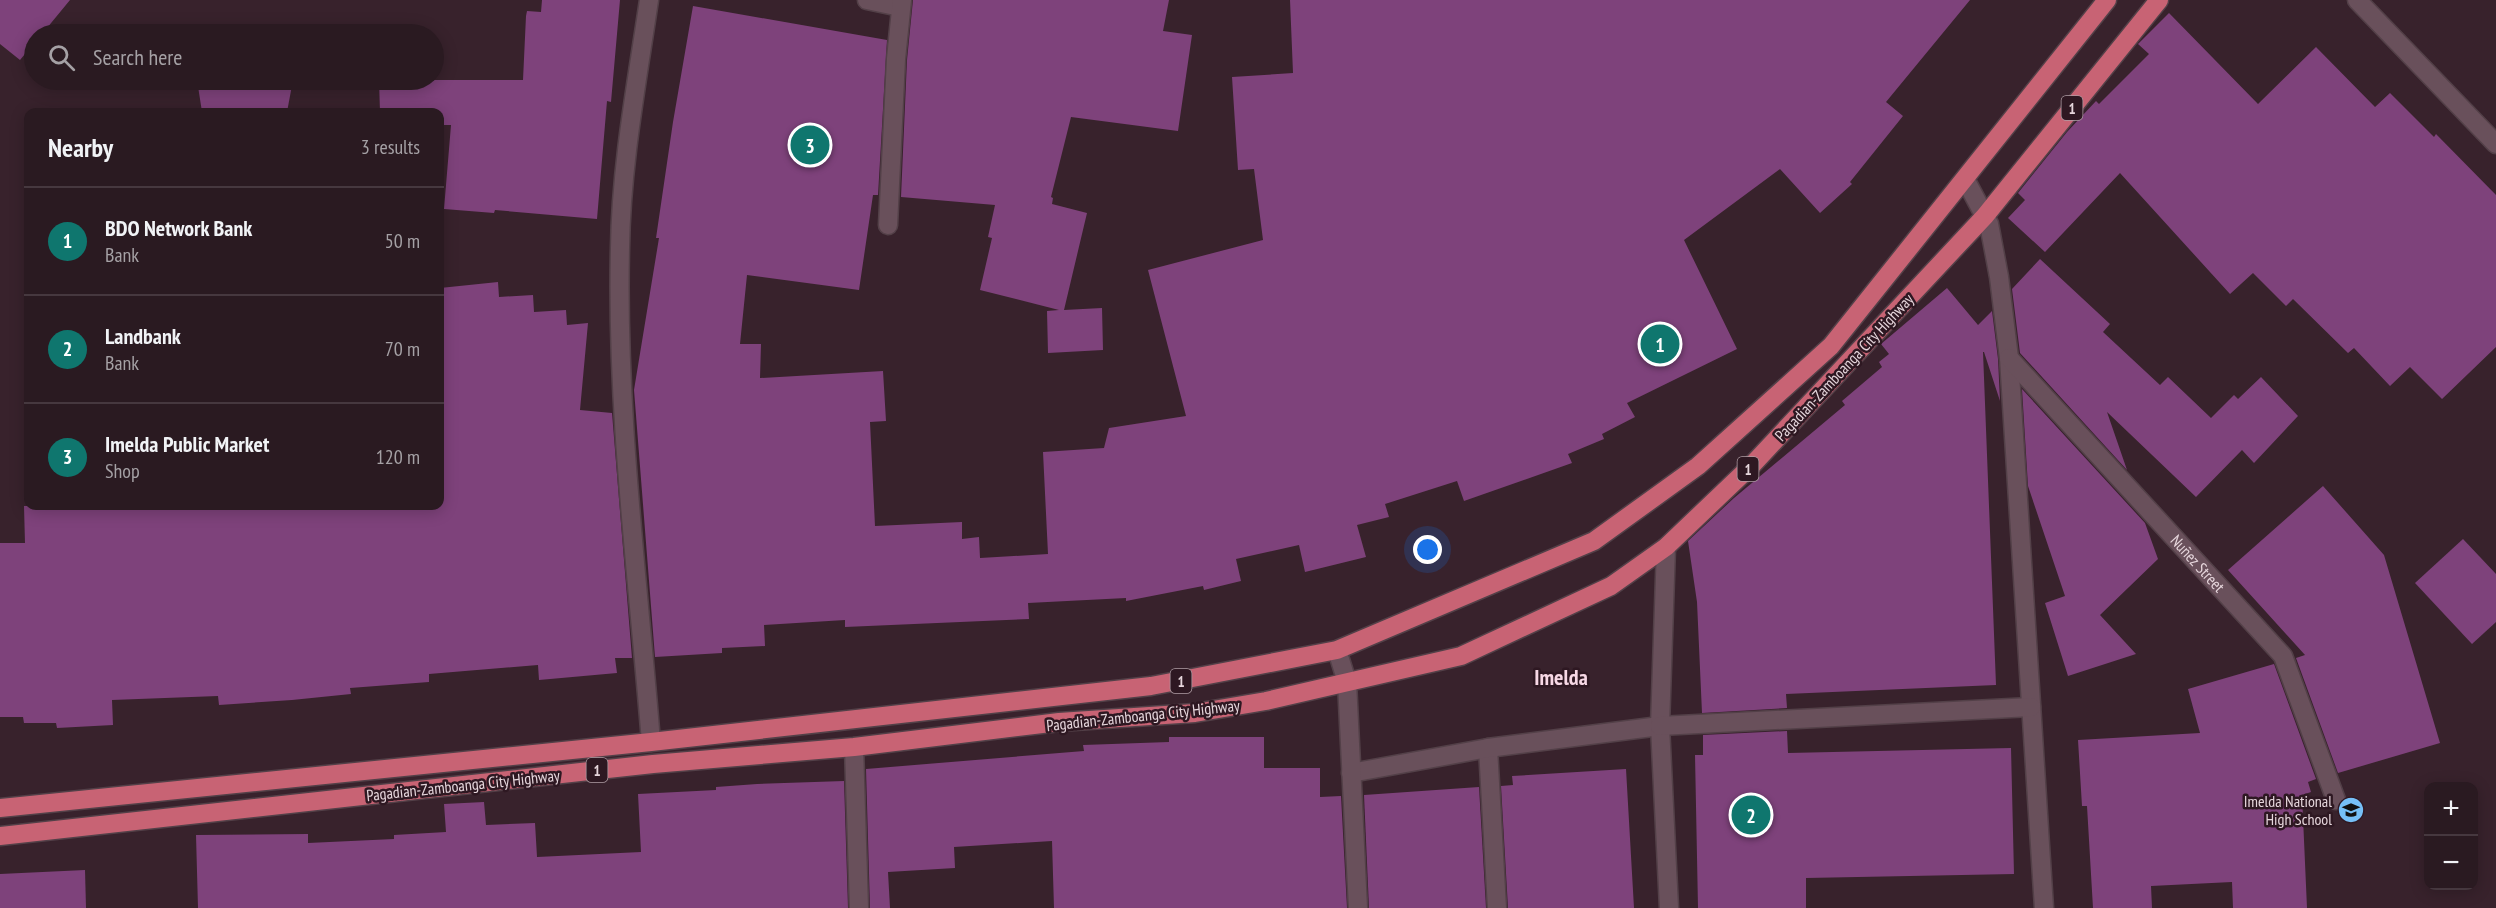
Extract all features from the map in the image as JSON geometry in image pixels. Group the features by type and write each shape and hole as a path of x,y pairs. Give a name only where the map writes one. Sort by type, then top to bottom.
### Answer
{"highway":[{"name":"Pagadian-Zamboanga City Highway","path":"0,808 651,742 1151,686 1337,650 1594,541 1698,466 1831,345 2107,0"},
{"name":"Pagadian-Zamboanga City Highway","path":"0,836 653,764 854,747 1059,722 1195,713 1266,702 1461,656 1611,586 1666,548 1753,464 1985,216 2159,0"}],"street":[{"path":"649,0 626,165 620,245 619,361 651,742"},
{"path":"867,0 901,3 891,137 888,225"},
{"path":"2357,0 2496,144"},
{"path":"1965,179 1989,225 1999,277 2009,358 2044,908"},
{"name":"Nuñez Street","path":"2009,358 2283,656 2336,800"},
{"path":"1666,548 1660,726 1669,908"},
{"path":"1337,650 1347,682 1358,908"},
{"path":"1351,773 1488,748 1660,726 2031,708"},
{"path":"854,747 859,908"},
{"path":"1488,748 1497,908"}],"building":[{"path":"0,0 70,0 50,24 24,24 24,55 20,60 0,44"},
{"path":"542,0 620,0 611,102 607,101 597,219 495,210 494,213 444,209 451,125 444,125 444,108 380,108 379,90 444,90 444,80 523,80 527,11 541,12"},
{"path":"913,0 1169,0 1163,31 1192,35 1178,131 1071,117 1051,197 1053,198 1052,204 1087,213 1064,310 1102,308 1103,350 1048,353 1047,311 1059,310 980,290 992,238 988,237 995,205 901,197 907,60"},
{"path":"1290,0 1970,0 1886,102 1903,116 1850,182 1852,184 1820,213 1780,169 1684,240 1737,349 1627,403 1635,417 1602,434 1604,439 1568,454 1572,463 1464,501 1457,481 1385,504 1389,517 1357,525 1366,557 1305,572 1299,545 1236,559 1241,581 1204,590 1203,586 1126,601 1126,598 1028,603 1029,619 845,627 845,620 764,625 765,646 722,648 722,653 655,657 634,390 659,238 656,238 673,122 693,6 887,40 878,195 873,195 859,290 747,275 740,344 761,344 760,378 883,371 886,421 870,422 875,526 962,522 962,539 979,537 980,558 1048,554 1043,452 1104,448 1109,428 1186,416 1148,270 1263,240 1254,169 1238,170 1232,77 1293,73"},
{"path":"2169,13 2258,104 2316,47 2375,107 2390,93 2434,137 2436,134 2496,195 2496,347 2442,399 2410,367 2390,386 2354,348 2348,353 2293,299 2286,306 2253,273 2230,294 2120,173 2045,252 2008,218 2025,200 2018,193 2067,132 2096,101 2099,104 2149,54 2138,44"},
{"path":"199,90 291,90 288,108 201,108"},
{"path":"2040,259 2110,324 2103,332 2160,385 2168,377 2211,418 2234,395 2238,399 2261,377 2298,416 2254,463 2242,450 2196,497 2107,412 2127,470 2020,353 2012,289"},
{"path":"498,282 499,297 533,295 534,312 566,310 567,325 588,323 580,410 612,413 632,658 615,658 617,673 539,680 538,665 429,674 429,682 350,688 351,694 292,700 219,705 218,696 112,700 113,725 57,728 56,723 24,723 23,717 0,717 0,543 25,543 24,510 444,510 444,288"},
{"path":"1947,288 1978,325 1992,311 1998,359 2000,401 1983,352 1996,685 1786,694 1787,708 1702,713 1697,602 1688,541 1734,498 1845,405 1842,401 1882,367 1879,362 1889,354 1881,344"},
{"path":"2022,389 2145,523 2158,559 2100,615 2136,654 2068,676 2045,603 2065,596 2028,486"},
{"path":"2323,486 2384,555 2440,743 2338,773 2296,658 2305,655 2228,570"},
{"path":"2463,539 2496,574 2496,622 2472,644 2415,583"},
{"path":"2274,664 2316,779 2308,782 2311,792 2302,795 2307,908 2233,908 2232,882 2151,886 2152,908 2093,908 2087,806 2082,806 2078,740 2200,733 2188,689"},
{"path":"1787,731 1788,753 2011,748 2014,874 1806,878 1806,908 1698,908 1695,755 1703,755 1703,735"},
{"path":"1169,737 1264,737 1264,768 1320,768 1320,797 1341,796 1347,908 1054,908 1052,841 954,847 955,868 888,872 890,908 870,908 866,769 1084,751 1083,745 1169,742"},
{"path":"1626,769 1634,908 1508,908 1501,786 1513,785 1512,776"},
{"path":"844,781 848,908 198,908 196,835 308,834 308,843 394,839 394,835 446,832 444,804 484,802 486,825 535,823 537,857 641,852 638,794 716,790 716,787 757,784"},
{"path":"1479,787 1486,908 1369,908 1364,795"},
{"path":"85,870 86,908 0,908 0,874"}],"place":[{"name":"Imelda Public Market","path":"810,145"},
{"name":"BDO Network Bank","path":"1660,344"},
{"name":"Imelda National High School","path":"2351,810"},
{"name":"Landbank","path":"1751,815"}],"district":[{"name":"Imelda","path":"1561,677"}]}
